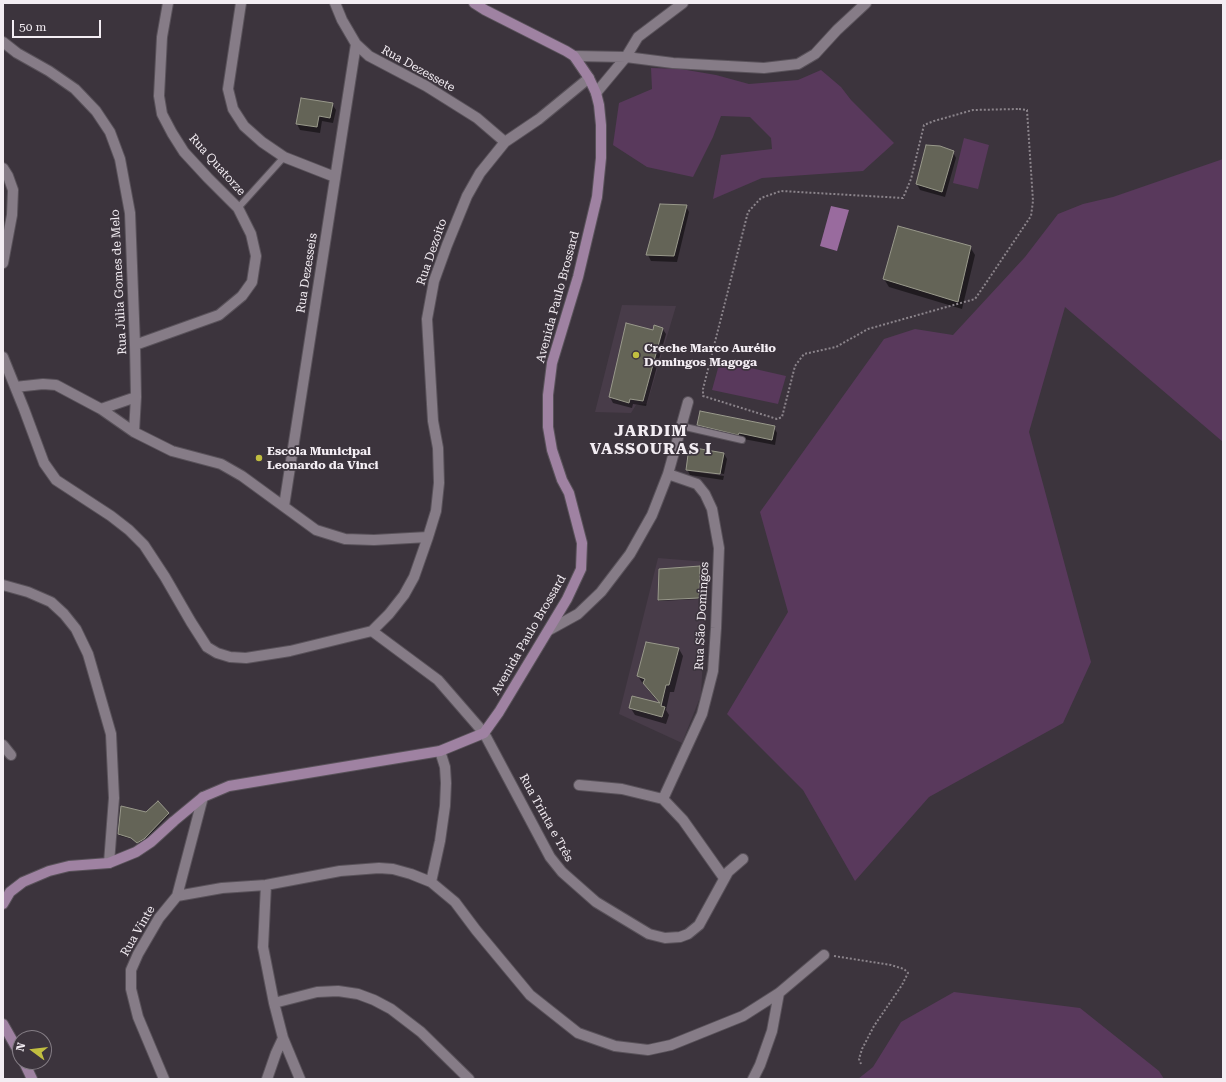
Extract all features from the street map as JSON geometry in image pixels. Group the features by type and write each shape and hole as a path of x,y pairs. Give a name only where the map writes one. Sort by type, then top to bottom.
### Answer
{"main road":[{"name":"Avenida Paulo Brossard","path":"474,3 574,56 589,78 596,93 601,125 601,158 597,197 578,277 552,363 548,395 548,427 552,450 562,480 569,493 582,544 581,569 567,599 549,630 500,712 484,733"},
{"path":"3,904 10,892 23,882 49,871 69,866 109,863 136,852 146,846 203,798 229,786 440,751 484,733"},
{"path":"3,1024 12,1040"}],"street":[{"name":"Rua Quatorze","path":"135,345 219,315 242,296 252,282 256,256 251,234 238,208 184,152 162,114 159,96 162,37 168,3"},
{"path":"241,3 228,89 233,109 244,126 262,142 284,156 335,177"},
{"name":"Rua Dezessete","path":"335,3 342,20 356,44 369,56 426,86 477,118 505,142"},
{"path":"596,93 626,57 638,37 683,3"},
{"path":"574,56 626,57 673,63 764,68 798,64 815,54 837,30 866,3"},
{"name":"Rua Júlia Gomes de Melo","path":"3,42 17,53 49,71 75,89 96,111 110,132 120,159 130,212 136,398 134,432"},
{"name":"Rua Dezesseis","path":"284,506 356,44"},
{"name":"Rua Dezoito","path":"372,631 389,614 404,595 414,577 436,511 439,483 438,448 433,421 427,319 434,281 467,196 480,173 505,142 539,118 589,78"},
{"path":"3,168 8,176 13,190 12,215 3,263"},
{"path":"3,357 44,463 56,480 111,516 129,530 144,545 207,647 217,653 230,657 246,658 290,651 372,631"},
{"path":"15,387 43,384 56,385 102,409 134,432 172,451 220,464 242,476 316,530 345,538 374,540 428,537"},
{"path":"102,409 136,398"},
{"path":"549,630 578,614 601,592 630,554 652,515 668,474 688,402"},
{"name":"Rua São Domingos","path":"663,799 702,714 713,670 719,548 712,509 705,494 697,484 668,474"},
{"path":"3,585 28,592 52,602 76,629 88,654 111,734 114,798 109,863"},
{"name":"Rua Trinta e Três","path":"372,631 438,680 484,733 550,856 562,872 596,902 649,934 665,938 680,937 688,934 699,925 724,878 728,872 742,859"},
{"path":"3,745 11,755"},
{"path":"431,882 440,841 445,798 445,767 440,751"},
{"path":"579,785 622,789 663,799 683,820 724,878"},
{"name":"Rua Vinte","path":"164,1079 138,1017 131,989 131,970 138,954 159,918 177,896 203,798"},
{"path":"177,896 222,888 266,885 340,871 379,868 393,869 411,874 431,882 455,902 476,930 530,995 578,1033 615,1046 648,1050 671,1045 743,1016 778,993 824,955"},
{"path":"266,885 263,947 274,1003 283,1038 300,1079"},
{"path":"274,1003 317,992 358,994 374,1000 391,1009 421,1032 468,1079"},
{"path":"753,1079 760,1066 772,1031 778,993"},
{"path":"267,1079 283,1038"}],"lane":[{"path":"238,208 284,156"},
{"path":"681,426 742,440"}],"path":[{"path":"1019,108 1027,110 1033,201 1030,216 975,299 873,327 836,347 804,354 795,366 782,417 777,419 703,396 703,389 748,212 761,198 781,191 903,198 910,180 924,125 973,110 1019,108"},
{"path":"824,955 891,964 904,969 908,973 902,985 874,1026 862,1050 859,1060 860,1064"}],"shaded area":[{"path":"651,68 681,69 716,75 749,84 798,80 821,70 841,87 851,100 894,143 863,171 762,178 713,199 721,155 772,149 771,138 750,117 721,116 713,137 693,177 647,167 613,145 619,103 652,89"},
{"path":"964,138 989,145 978,189 953,183"},
{"path":"1223,159 1223,442 1065,307 1029,432 1091,662 1063,723 929,797 855,881 803,790 727,714 788,612 760,512 884,339 915,329 953,335 1025,257 1058,214 1083,204 1113,197"},
{"path":"831,206 849,210 837,251 820,246"},
{"name":"Creche Marco Aurélio Domingos Magoga","path":"622,305 676,306 647,404 636,405 631,413 595,412"},
{"path":"720,361 786,376 778,404 712,390"},
{"path":"658,558 708,562 701,695 682,743 619,714"},
{"path":"954,992 1080,1008 1159,1071 1164,1079 858,1079 873,1067 901,1022"}],"building":[{"path":"301,98 333,103 330,118 319,116 317,127 296,124"},
{"path":"926,145 940,146 954,151 942,192 916,184"},
{"path":"660,204 687,205 674,256 646,255"},
{"path":"898,226 971,246 958,302 883,279"},
{"path":"626,323 653,330 654,325 663,328 643,401 630,399 629,403 609,397"},
{"path":"700,411 775,426 772,440 739,433 738,435 697,425"},
{"path":"689,447 724,453 720,474 686,470"},
{"path":"700,566 699,598 658,600 659,569"},
{"path":"646,642 679,648 669,685 666,685 661,706 665,707 662,717 629,708 632,696 660,703 643,683 645,679 637,676"},
{"path":"158,801 169,813 144,839 137,843 131,838 118,834 121,806 146,812"}],"place":[{"name":"Creche Marco Aurélio Domingos Magoga","path":"636,355"},
{"name":"Escola Municipal Leonardo da Vinci","path":"259,458"}],"district":[{"name":"JARDIM VASSOURAS I","path":"651,440"}]}
